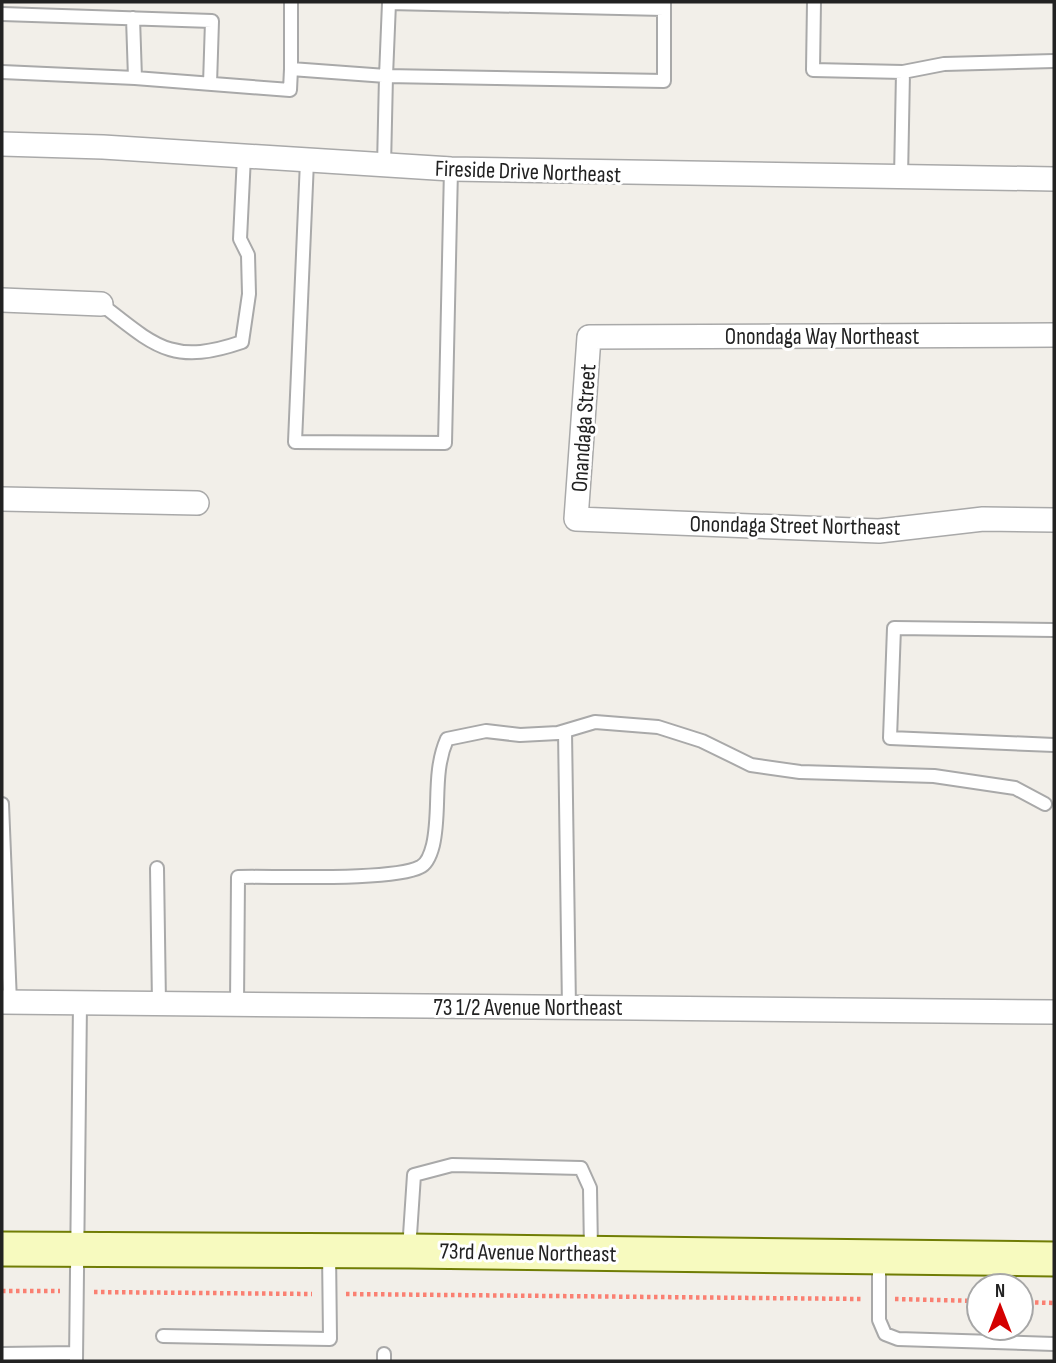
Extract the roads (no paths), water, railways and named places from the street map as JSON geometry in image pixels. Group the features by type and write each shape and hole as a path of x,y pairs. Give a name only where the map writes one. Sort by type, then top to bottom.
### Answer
{"street":[{"name":"Fireside Drive Northeast","path":"2,144 451,169 1054,179"},
{"path":"2,300 101,304"},
{"name":"Onondaga Way Northeast","path":"589,337 1054,335"},
{"name":"Onandaga Street","path":"576,519 589,337"},
{"path":"2,499 197,503"},
{"name":"Onondaga Street Northeast","path":"576,519 879,531 983,519 1054,520"},
{"name":"73 1/2 Avenue Northeast","path":"6,1002 1054,1012"},
{"name":"73rd Avenue Northeast","path":"2,1250 879,1255 1054,1259"}],"lane":[{"path":"2,72 135,78 290,90 291,2"},
{"path":"814,2 813,70 903,72 944,64 1054,61"},
{"path":"291,69 386,76 664,81 664,5 389,3 386,76 384,166"},
{"path":"2,14 212,21 210,83"},
{"path":"134,18 135,78"},
{"path":"901,177 903,72"},
{"path":"101,304 154,345 183,354 216,351 243,342 249,294 247,255 240,239 244,156"},
{"path":"307,161 295,442 445,443 451,169"},
{"path":"1054,630 894,628 890,738 1054,745"},
{"path":"237,1005 238,877 387,874 418,869 426,863 433,845 440,756 447,739 486,731 520,735 565,731 595,722 657,727 702,741 751,765 800,772 947,777 1015,788 1045,804"},
{"path":"565,731 569,1007"},
{"path":"2,804 6,1002"},
{"path":"157,868 159,1004"},
{"path":"2,1354 76,1357 80,1003"},
{"path":"409,1251 414,1175 452,1165 581,1168 590,1188 591,1253"},
{"path":"163,1336 330,1339 329,1251"},
{"path":"879,1255 879,1320 885,1334 898,1339 1054,1344"}]}
